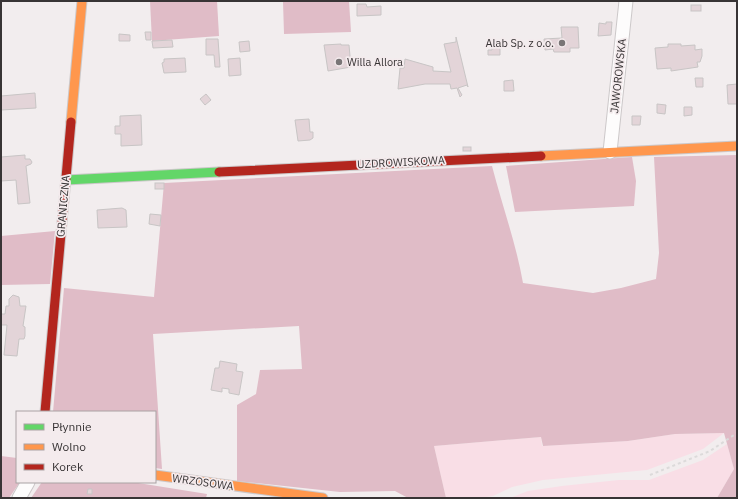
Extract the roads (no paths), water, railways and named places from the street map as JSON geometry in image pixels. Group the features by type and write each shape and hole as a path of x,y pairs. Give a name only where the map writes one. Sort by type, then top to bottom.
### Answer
{"street":[{"name":"GRANICZNA","path":"45,411 82,1"},
{"name":"JAWOROWSKA","path":"610,152 626,1"},
{"name":"UZDROWISKOWA","path":"66,180 737,146"},
{"name":"WRZOSOWA","path":"156,475 323,498"},
{"path":"19,498 27,483"}],"place":[{"name":"Alab Sp. z o.o.","path":"562,43"},
{"name":"Willa Allora","path":"339,62"}]}
